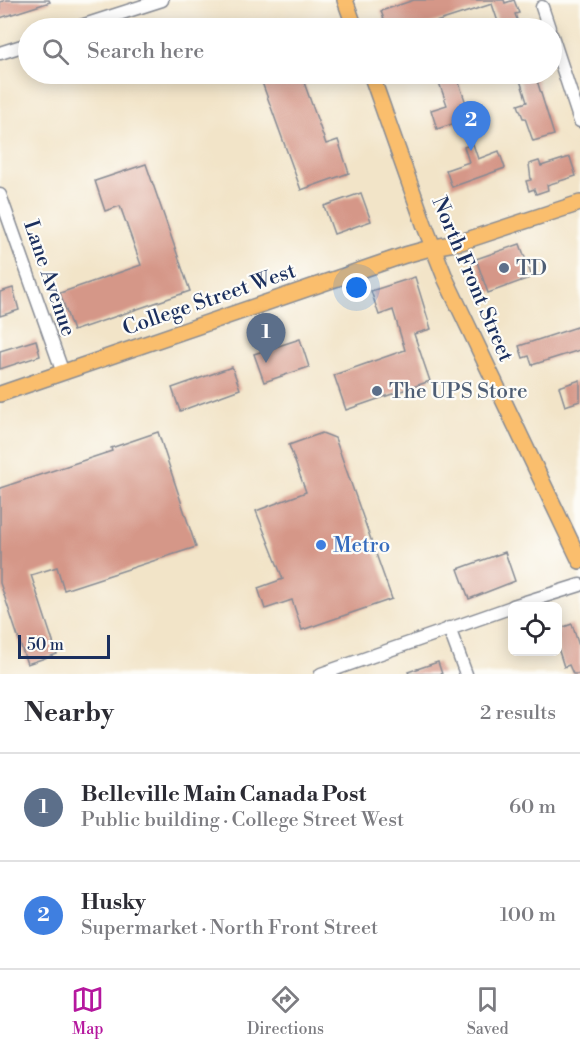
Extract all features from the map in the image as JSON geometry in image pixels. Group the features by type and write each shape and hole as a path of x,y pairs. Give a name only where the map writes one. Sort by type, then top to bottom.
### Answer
{"main road":[{"path":"345,0 351,18"},
{"name":"North Front Street","path":"375,84 446,280 580,561"},
{"name":"College Street West","path":"0,394 299,290 434,247 461,242 580,203"}],"street":[{"path":"106,18 162,0"},
{"path":"542,7 546,18"},
{"path":"0,53 18,47"},
{"path":"562,66 580,121"},
{"name":"Lane Avenue","path":"0,195 63,373"},
{"path":"528,602 580,585"},
{"path":"321,674 508,609"},
{"path":"448,628 466,674"}],"building":[{"path":"49,0 50,2 0,18 0,2"},
{"path":"414,0 504,0 505,3 514,0 519,13 515,14 516,18 497,18 492,4 448,18 383,18 381,11"},
{"path":"263,84 305,84 326,144 338,140 349,173 301,190"},
{"path":"440,84 459,84 471,118 437,129 431,110 447,105"},
{"path":"521,84 538,84 554,135 533,141 518,105 527,102"},
{"path":"473,144 478,159 499,151 505,168 452,187 446,170 469,162 464,147"},
{"path":"570,157 576,176 547,185 548,190 536,194 534,189 529,191 526,181 531,180 529,164 539,161 541,166"},
{"path":"146,164 190,291 73,331 60,293 141,265 120,206 105,211 95,181"},
{"path":"361,193 371,221 334,234 324,206"},
{"name":"TD","path":"520,244 532,277 488,293 476,259"},
{"path":"415,277 431,329 414,334 430,381 346,410 334,375 405,350 393,310 379,315 371,291"},
{"path":"13,288 19,310 0,316 0,292"},
{"path":"580,326 580,350 532,365 529,356 523,358 519,346"},
{"path":"300,339 309,367 264,382 254,354"},
{"path":"36,340 40,356 0,369 0,351"},
{"path":"232,367 240,389 180,411 172,388"},
{"path":"580,380 580,401 565,406 559,387"},
{"path":"158,432 196,547 64,590 57,567 31,575 57,654 27,664 0,583 0,488 112,451 111,448"},
{"name":"Metro","path":"322,433 335,438 392,599 302,630 292,600 265,609 258,588 283,579 256,511 306,492 289,445"},
{"path":"505,552 515,581 469,599 458,569"},
{"path":"572,624 580,649 580,674 573,674 569,665 564,667 561,656 562,628"},
{"path":"438,662 442,674 409,674 408,672"}],"place":[{"name":"Husky","path":"471,151"},
{"name":"TD","path":"504,268"},
{"name":"Belleville Main Canada Post","path":"266,363"},
{"name":"The UPS Store","path":"377,391"},
{"name":"Metro","path":"321,545"}]}
